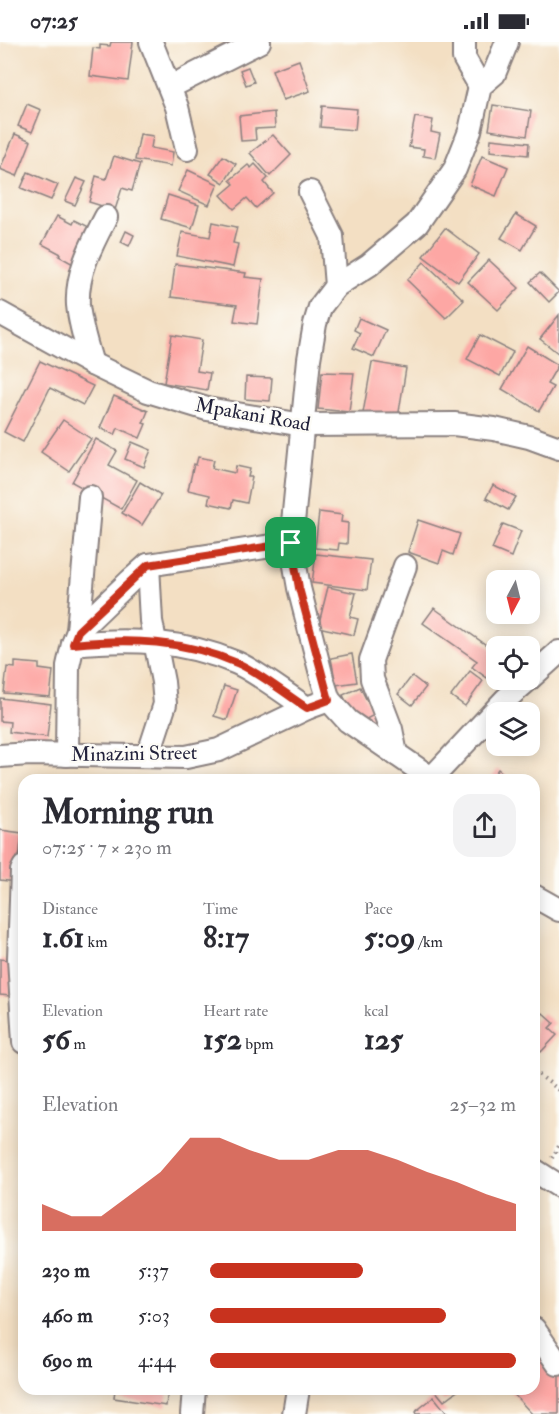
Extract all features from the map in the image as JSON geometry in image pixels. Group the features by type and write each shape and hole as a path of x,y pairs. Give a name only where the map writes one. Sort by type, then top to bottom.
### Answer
{"street":[{"path":"151,42 177,107 187,149"},
{"path":"170,87 259,42"},
{"path":"464,42 464,58 480,86"},
{"path":"423,774 348,721 329,700 299,588 291,543 309,359 320,307 336,286 369,265 417,224 455,169 470,130 480,86 494,74 507,42"},
{"path":"310,192 332,236 336,286"},
{"path":"92,364 81,326 78,303 81,274 89,250 106,217"},
{"name":"Mpakani Road","path":"0,314 148,392 197,406 303,425 454,424 494,429 529,437 559,448"},
{"path":"67,755 68,666 76,638 90,497"},
{"path":"76,638 148,565 291,543"},
{"path":"148,565 148,599 165,704 148,756"},
{"path":"396,754 391,729 372,679 371,660 405,566"},
{"path":"76,638 186,646 238,663 307,708"},
{"path":"540,669 559,652"},
{"path":"435,774 516,690"},
{"name":"Minazini Street","path":"0,756 30,754 186,757 219,750 307,708 329,700"},
{"path":"540,899 559,910"},
{"path":"540,1174 559,1186"},
{"path":"540,1338 558,1364"},
{"path":"192,1414 194,1395"},
{"path":"294,1414 297,1395"}],"path":[{"path":"540,1076 559,1090"}],"building":[{"path":"111,42 133,42 128,81 90,76 93,48 100,49 100,45 110,46"},
{"path":"299,60 310,91 283,100 272,70"},
{"path":"248,67 254,82 246,85 240,70"},
{"path":"27,104 41,110 32,132 18,126"},
{"path":"493,105 531,111 527,136 489,130"},
{"path":"322,106 357,109 355,130 320,127"},
{"path":"274,112 275,128 255,129 256,140 241,141 239,116"},
{"path":"415,117 433,120 431,132 440,134 435,158 423,156 424,149 409,147"},
{"path":"15,134 31,141 17,176 0,169"},
{"path":"140,134 153,136 151,148 173,152 171,166 135,160"},
{"path":"273,135 291,155 270,176 250,153"},
{"path":"491,139 529,143 528,155 490,151"},
{"path":"114,156 140,164 132,191 122,188 115,210 89,202 96,176 106,179"},
{"path":"223,156 236,164 224,183 210,174"},
{"path":"482,156 508,167 496,196 470,185"},
{"path":"255,164 268,178 264,182 273,193 256,208 247,198 234,209 221,195 234,184 230,180 248,165 251,168"},
{"path":"188,170 218,184 209,205 178,191"},
{"path":"28,172 58,185 51,200 21,188"},
{"path":"76,178 86,182 75,205 65,201"},
{"path":"168,195 199,205 192,228 161,219"},
{"path":"516,214 536,226 522,250 501,238"},
{"path":"57,216 72,224 74,220 92,229 73,264 59,256 61,254 42,244"},
{"path":"213,222 237,227 233,243 238,244 233,267 177,256 182,232 210,237"},
{"path":"445,228 479,254 458,282 423,256"},
{"path":"126,231 134,235 129,246 121,242"},
{"path":"489,260 519,288 498,310 468,282"},
{"path":"424,262 464,300 446,318 407,280"},
{"path":"175,264 246,273 245,277 263,279 257,324 234,321 237,305 171,297"},
{"path":"540,273 559,292 549,302 530,282"},
{"path":"559,315 559,354 540,339"},
{"path":"359,318 386,330 374,357 353,348 360,333 354,330"},
{"path":"172,335 202,340 197,371 210,373 207,390 164,383"},
{"path":"480,335 513,352 500,376 467,359"},
{"path":"527,346 558,365 547,384 553,387 539,411 502,389"},
{"path":"40,361 93,386 83,405 50,388 23,442 4,432"},
{"path":"372,362 406,368 398,418 363,413"},
{"path":"322,372 354,373 349,412 318,409"},
{"path":"246,377 272,378 270,401 245,399"},
{"path":"114,396 148,411 140,438 118,428 115,435 100,428"},
{"path":"63,420 91,439 69,471 41,452"},
{"path":"96,439 117,451 109,465 137,480 121,509 72,482"},
{"path":"132,442 151,450 144,467 125,459"},
{"path":"198,457 214,460 212,468 235,473 236,466 250,469 248,477 252,477 247,503 233,500 231,508 208,503 210,495 188,490"},
{"path":"140,482 161,495 142,525 122,513"},
{"path":"493,485 516,497 508,510 486,498"},
{"path":"319,512 342,515 341,522 348,523 347,544 339,543 338,550 315,548"},
{"path":"418,520 460,534 453,555 443,551 439,563 408,552"},
{"path":"503,524 521,531 511,557 492,549"},
{"path":"316,554 371,560 367,590 312,583"},
{"path":"328,587 356,593 350,617 358,619 354,635 318,627"},
{"path":"434,608 486,645 486,677 472,667 477,661 423,623"},
{"path":"352,654 357,682 336,685 331,658"},
{"path":"15,662 39,664 39,669 53,671 50,697 4,693 7,667 15,668"},
{"path":"470,671 483,681 465,706 451,696"},
{"path":"412,676 426,687 412,705 398,694"},
{"path":"224,686 237,690 227,720 214,716"},
{"path":"360,687 374,715 357,724 343,695"},
{"path":"0,698 51,704 47,737 9,732 10,722 0,721"},
{"path":"498,769 504,774 494,774"},
{"path":"0,830 18,832 16,882 0,880"},
{"path":"0,959 15,961 10,996 0,995"},
{"path":"543,1013 554,1023 549,1028 557,1035 541,1052 540,1051 540,1016"},
{"path":"540,1356 559,1377 559,1414 532,1414 515,1395 540,1395"},
{"path":"114,1395 167,1395 166,1406 114,1398"},
{"path":"439,1395 452,1395 444,1401"},
{"path":"434,1397 447,1413 416,1414 415,1412"}],"route":[{"path":"291,543 299,588 329,700 307,708 238,663 186,646 112,640 73,644 78,631 148,565 291,543"}]}
